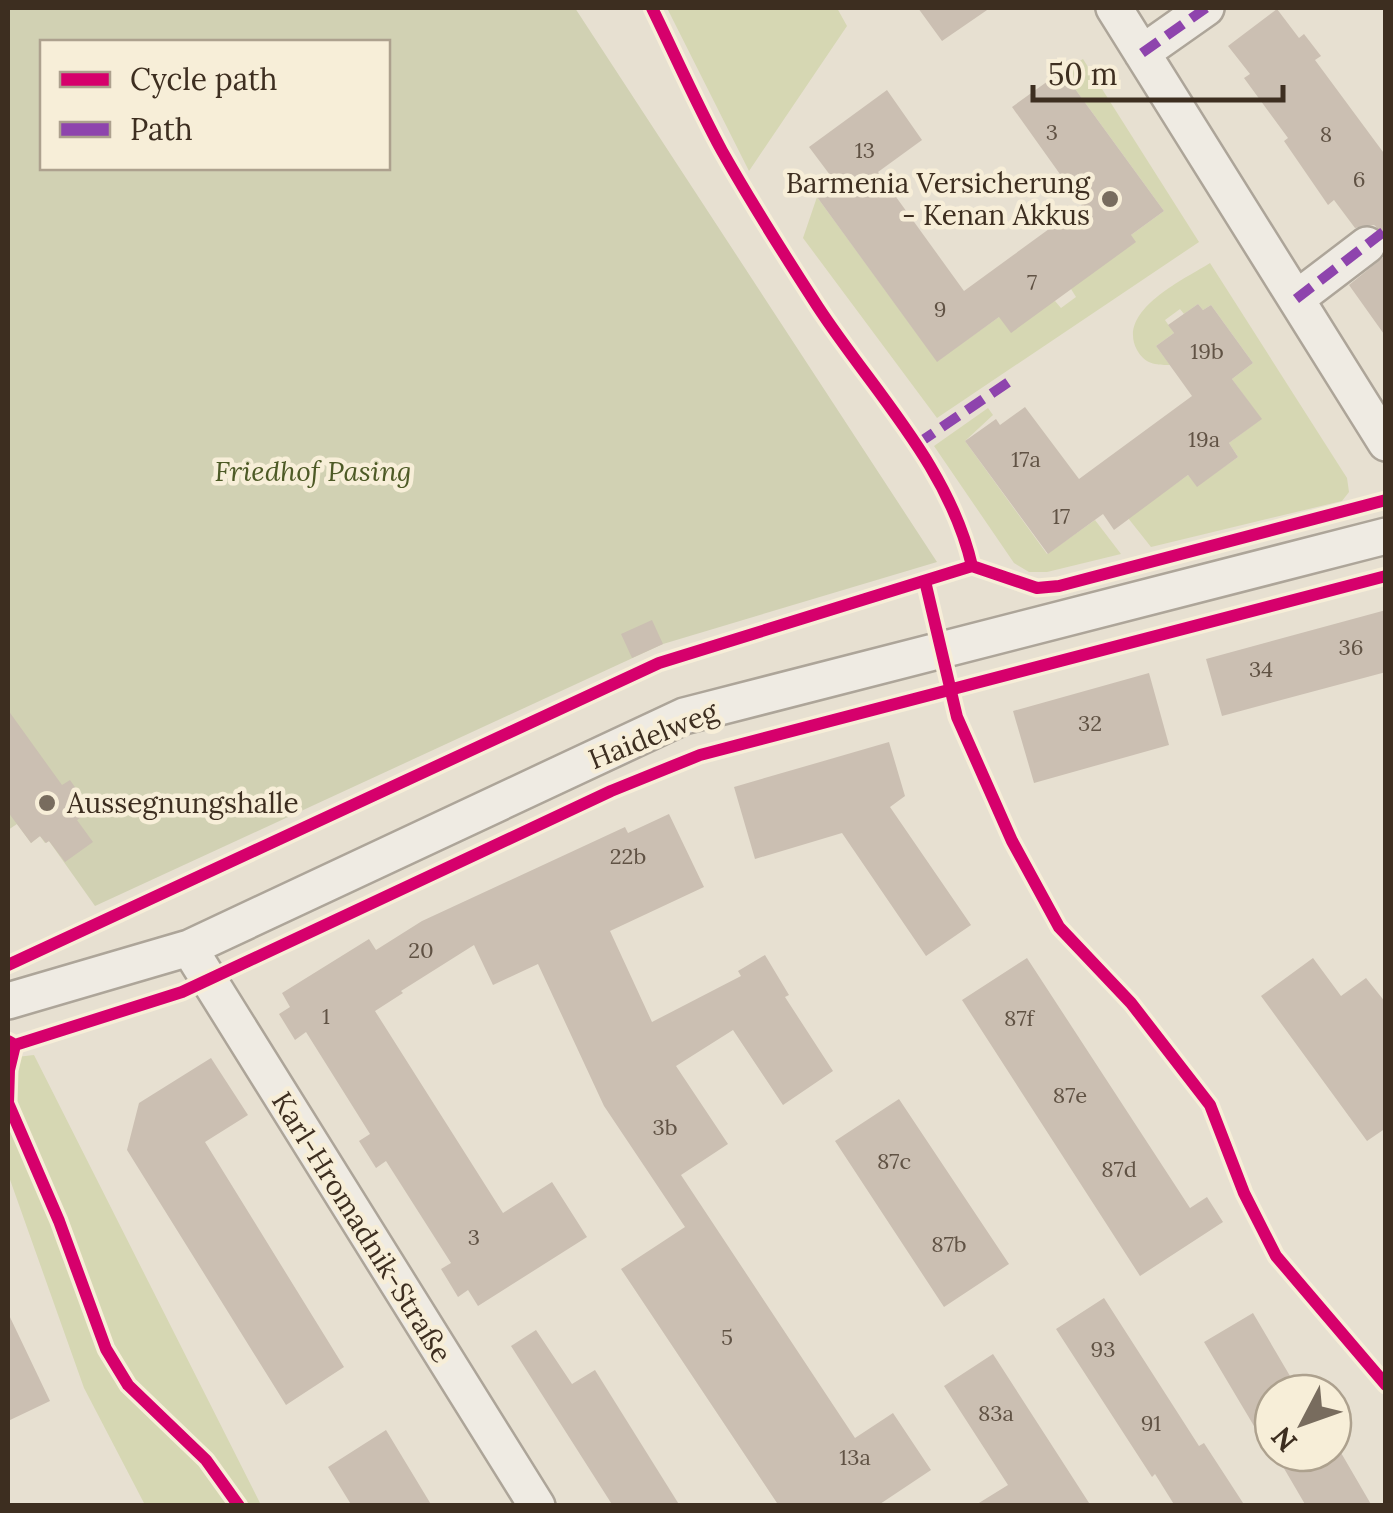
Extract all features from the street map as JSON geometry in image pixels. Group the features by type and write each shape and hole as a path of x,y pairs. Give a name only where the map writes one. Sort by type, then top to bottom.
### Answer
{"street":[{"path":"1114,8 1386,443"},
{"path":"1142,52 1206,8"},
{"path":"1296,299 1367,245"},
{"name":"Haidelweg","path":"8,1002 189,948 684,716 1386,536"},
{"name":"Karl-Hromadnik-Straße","path":"189,948 537,1506"}],"green space":[{"name":"Friedhof Pasing","path":"8,8 575,8 937,562 663,644 95,906 49,841 45,843 40,836 31,843 17,824 8,830"},
{"path":"667,8 837,8 847,26 749,171"},
{"path":"1083,59 1199,242 937,418 803,238 817,197 937,361 999,317 1055,301 1061,308 1076,297 1071,289 1164,211 1062,71"},
{"path":"1210,263 1347,478 1349,492 1342,501 1151,547 1128,518 1188,475 1197,486 1238,457 1229,443 1261,419 1232,379 1253,363 1211,305 1203,310 1198,304 1184,314 1180,309 1165,320 1174,333 1156,346 1170,365 1151,363 1137,350 1133,336 1144,310 1155,298"},
{"path":"988,408 993,415 965,441 1047,554 1095,520 1121,554 1047,572 1029,572 1014,563 934,446"},
{"path":"34,1055 261,1505 145,1505 84,1388 8,1174 8,1058"}],"building":[{"path":"918,8 990,8 942,41"},
{"path":"1277,9 1299,38 1304,34 1321,56 1315,60 1386,156 1386,236 1374,225 1355,228 1334,200 1328,205 1284,141 1288,138 1244,78 1250,74 1228,46"},
{"path":"1062,71 1164,211 1131,235 1136,242 1011,333 999,317 937,362 817,197 836,183 809,147 887,90 922,140 878,172 964,291 1082,205 1012,107"},
{"path":"1386,255 1386,337 1349,285"},
{"path":"1198,304 1203,310 1211,305 1253,363 1232,379 1262,419 1229,443 1238,457 1197,487 1188,475 1114,530 1103,514 1048,554 965,441 996,419 1000,425 1025,407 1079,479 1192,396 1156,346 1174,333 1168,325"},
{"path":"1386,610 1386,672 1222,716 1206,659"},
{"path":"652,620 663,644 632,658 621,634"},
{"path":"1149,673 1169,745 1034,783 1013,711"},
{"name":"Aussegnungshalle","path":"8,710 62,785 70,780 91,810 77,820 93,842 65,862 49,841 46,843 40,836 31,843 8,812"},
{"path":"889,742 905,796 890,807 971,925 926,956 842,833 755,859 734,787"},
{"path":"669,814 704,887 610,931 652,1022 741,976 738,971 765,955 789,995 785,997 833,1071 783,1105 733,1030 676,1066 728,1144 681,1175 855,1438 893,1413 931,1470 877,1506 779,1506 621,1269 685,1227 604,1106 538,964 493,985 474,945 375,1011 503,1213 552,1182 587,1237 478,1306 468,1290 458,1297 441,1269 451,1263 386,1161 376,1168 359,1141 370,1134 306,1032 295,1040 279,1014 290,1007 282,993 369,939 376,950 422,921 625,827 628,833"},
{"path":"1027,958 1190,1208 1207,1197 1223,1222 1140,1276 962,1000"},
{"path":"1313,958 1341,996 1366,978 1386,1003 1386,1128 1367,1141 1261,996"},
{"path":"211,1058 248,1115 205,1142 344,1367 286,1405 127,1150 139,1103"},
{"path":"899,1099 1009,1264 944,1307 835,1141"},
{"path":"1104,1298 1199,1446 1204,1443 1245,1506 1175,1506 1155,1474 1152,1477 1056,1329"},
{"path":"8,1313 50,1401 8,1421"},
{"path":"1253,1313 1288,1373 1253,1373 1253,1424 1204,1342"},
{"path":"536,1330 572,1384 595,1370 680,1506 613,1506 511,1346"},
{"path":"993,1354 1091,1506 974,1506 1008,1485 944,1386"},
{"path":"386,1430 432,1506 352,1506 328,1467"},
{"path":"1287,1473 1353,1473 1372,1506 1306,1506"}],"marked path":[{"path":"1142,53 1206,8"},
{"path":"1296,299 1386,230"},
{"path":"917,444 1010,381"}],"cycle path":[{"path":"652,8 713,134 757,210 839,338 928,462 961,530 972,566"},
{"path":"8,965 659,663 972,566 1037,588 1059,586 1386,500"},
{"path":"8,1041 15,1045 182,992 611,791 700,755 1386,576"},
{"path":"925,581 957,717 1012,841 1059,927 1131,1003 1210,1105 1244,1193 1276,1256 1386,1385"},
{"path":"15,1045 8,1103 59,1221 106,1349 128,1385 206,1460 239,1506"}],"place":[{"name":"Barmenia Versicherung - Kenan Akkus","path":"1110,199"},
{"name":"Aussegnungshalle","path":"47,803"}]}
